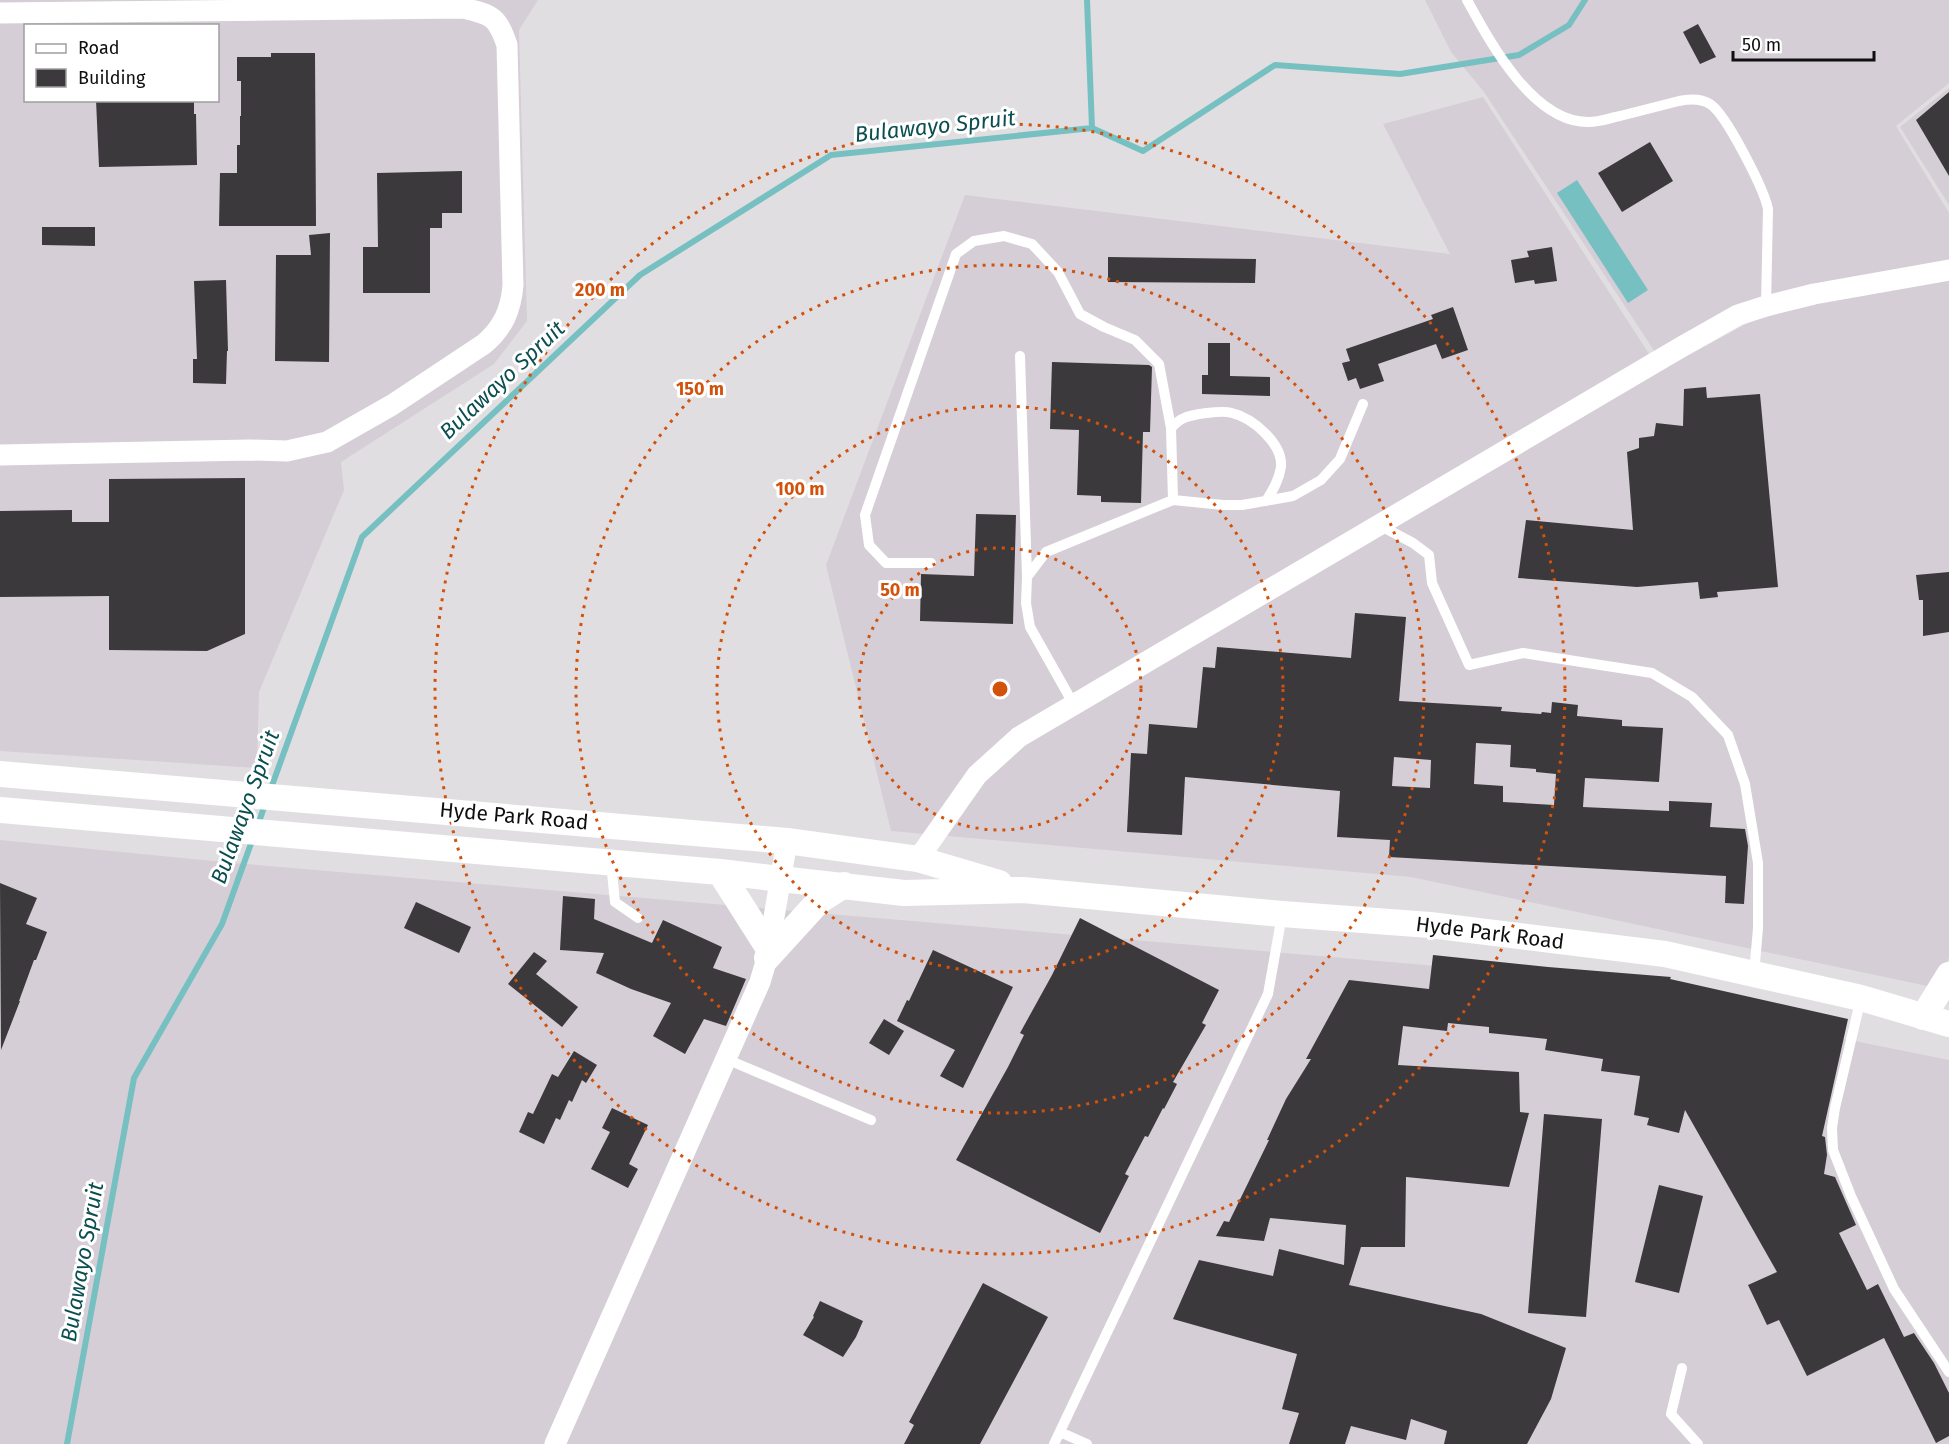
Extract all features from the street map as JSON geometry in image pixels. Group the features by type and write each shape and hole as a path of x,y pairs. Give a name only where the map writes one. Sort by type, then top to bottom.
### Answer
{"street":[{"path":"0,13 464,8 486,14 500,26 507,45 513,285 512,303 506,318 497,333 484,344 392,405 327,442 287,451 0,455"},
{"path":"918,859 977,775 1019,737 1683,346 1738,315 1766,306 1814,294 1949,270"},
{"name":"Hyde Park Road","path":"0,774 787,841 918,859 1023,890"},
{"name":"Hyde Park Road","path":"0,810 720,872 904,893 1023,890 1431,925 1653,953 1861,998 1949,1024"},
{"path":"620,863 632,826"},
{"path":"555,1444 760,982 768,954 787,841"},
{"path":"720,872 768,954"},
{"path":"768,954 819,901 844,885"},
{"path":"1923,1017 1949,975"}],"lane":[{"path":"1467,0 1492,46 1510,70 1525,89 1555,113 1588,123 1693,99 1704,101 1718,110 1766,197 1768,208 1766,306"},
{"path":"931,563 886,563 869,545 866,515 956,254 974,241 1004,236 1032,244 1058,272 1080,314 1136,340 1159,364 1171,428 1173,500"},
{"path":"1020,356 1026,603 1030,627 1074,705"},
{"path":"1027,577 1046,552 1173,500 1223,505 1293,496 1321,480 1340,459 1363,404"},
{"path":"1171,428 1182,419 1204,414 1231,412 1254,423 1274,442 1281,465 1277,483 1266,501"},
{"path":"1378,525 1413,543 1429,555 1432,583 1469,664 1523,653 1652,673 1692,697 1728,735 1745,784 1758,863 1758,928 1754,974"},
{"path":"620,863 615,902 638,918"},
{"path":"1054,1444 1268,994 1282,914"},
{"path":"1861,998 1835,1108 1832,1128 1833,1150 1851,1196 1894,1288 1949,1372"},
{"path":"726,1059 871,1120"},
{"path":"1682,1368 1671,1414 1698,1444"},
{"path":"1060,1432 1087,1444"}],"shaded area":[{"path":"0,0 538,0 519,30 527,321 494,364 341,462 344,490 259,692 257,768 0,751"},
{"path":"1425,0 1949,0 1949,83 1896,126 1949,213 1949,262 1786,291 1655,352 1484,92 1451,52"},
{"path":"1949,88 1949,205 1900,127"},
{"path":"1483,97 1660,371 1766,313 1949,275 1949,958 1932,987 1411,877 891,831 826,565 965,195 1450,254 1383,124"},
{"path":"0,840 223,862 1519,973 1949,1060 1949,1444 0,1444"}],"water":[{"path":"1577,180 1648,290 1628,303 1557,193"}],"building":[{"path":"1698,24 1716,57 1700,64 1683,32"},
{"path":"271,53 315,53 316,226 219,226 220,173 237,173 237,145 240,145 241,81 237,81 237,57 271,57"},
{"path":"1949,92 1949,176 1916,120"},
{"path":"96,102 194,102 197,165 99,167"},
{"path":"1650,142 1673,181 1622,212 1598,173"},
{"path":"462,171 462,213 442,213 442,228 430,228 430,293 363,293 363,247 378,247 377,173"},
{"path":"42,227 95,227 95,246 42,245"},
{"path":"330,233 329,362 275,361 276,255 311,255 309,235"},
{"path":"1552,247 1557,281 1535,284 1534,280 1515,283 1511,260 1529,257 1527,251"},
{"path":"1108,257 1256,259 1255,283 1108,282"},
{"path":"226,280 228,351 226,384 193,383 193,359 197,359 194,281"},
{"path":"1453,307 1468,350 1442,359 1436,344 1378,364 1384,381 1360,389 1356,378 1348,381 1342,363 1350,361 1346,349 1433,319 1431,315"},
{"path":"1208,343 1230,343 1230,376 1270,377 1270,396 1202,394 1202,375 1208,375"},
{"path":"1052,362 1149,365 1152,367 1150,432 1143,432 1141,503 1101,502 1101,496 1077,495 1079,430 1050,429"},
{"path":"1706,387 1707,398 1760,394 1778,587 1717,592 1718,597 1700,599 1698,582 1637,587 1518,578 1526,520 1633,530 1627,452 1639,448 1639,438 1654,436 1656,423 1683,426 1684,389"},
{"path":"245,478 245,634 207,651 109,650 109,596 0,597 0,511 72,510 72,522 109,522 109,479"},
{"path":"976,514 1016,515 1013,624 920,621 921,574 974,576"},
{"path":"1949,572 1949,632 1923,636 1923,600 1919,600 1916,575"},
{"path":"1355,613 1406,617 1399,701 1502,707 1501,711 1541,714 1542,712 1551,713 1552,702 1578,705 1577,716 1622,720 1622,726 1663,728 1659,782 1585,778 1583,807 1669,811 1669,801 1712,803 1710,827 1745,829 1748,846 1744,904 1725,903 1726,876 1389,857 1390,840 1337,837 1340,791 1185,777 1182,835 1127,832 1131,753 1147,754 1149,724 1197,728 1203,667 1215,668 1217,647 1351,658","holes":["1476,743 1511,745 1510,767 1536,769 1536,772 1556,774 1554,805 1503,802 1503,786 1474,784","1394,757 1431,760 1430,788 1392,786"]},
{"path":"0,883 37,898 26,924 47,932 36,960 34,960 1,1050"},
{"path":"563,896 595,899 594,919 652,943 663,920 722,947 713,968 746,979 726,1026 704,1019 685,1054 653,1036 671,1003 631,989 596,973 604,953 560,950"},
{"path":"416,902 471,927 459,953 404,928"},
{"path":"1080,918 1219,990 1202,1023 1206,1025 1173,1082 1177,1084 1164,1109 1148,1137 1145,1136 1125,1174 1129,1176 1100,1233 956,1160 1008,1067 1024,1035 1020,1033"},
{"path":"933,950 1013,987 963,1088 940,1076 955,1050 897,1021"},
{"path":"534,952 547,961 536,974 578,1007 562,1027 508,984"},
{"path":"1433,955 1671,977 1670,979 1848,1019 1822,1136 1825,1137 1827,1155 1824,1174 1835,1177 1856,1225 1839,1233 1867,1290 1878,1284 1904,1337 1914,1333 1934,1363 1949,1393 1949,1436 1936,1443 1884,1338 1807,1376 1779,1320 1767,1325 1748,1285 1777,1272 1685,1110 1679,1133 1647,1125 1649,1118 1634,1115 1640,1076 1601,1071 1603,1059 1545,1050 1547,1039 1489,1033 1489,1027 1448,1023 1447,1031 1403,1026 1398,1065 1519,1072 1520,1112 1529,1113 1509,1187 1406,1177 1405,1247 1361,1247 1349,1285 1481,1314 1566,1348 1551,1399 1527,1444 1444,1444 1447,1431 1411,1419 1406,1440 1351,1426 1345,1444 1289,1444 1299,1413 1282,1409 1297,1354 1173,1319 1199,1260 1273,1276 1279,1249 1344,1265 1346,1225 1270,1218 1264,1241 1216,1236 1224,1221 1229,1222 1269,1140 1267,1140 1286,1099 1311,1059 1306,1059 1349,980 1429,989"},
{"path":"884,1019 904,1031 889,1055 869,1043"},
{"path":"574,1051 597,1065 586,1083 582,1080 572,1102 569,1100 560,1120 556,1118 544,1144 519,1132 528,1112 533,1114 552,1074 558,1077"},
{"path":"612,1108 648,1125 629,1164 638,1169 628,1188 591,1169 610,1132 602,1128"},
{"path":"1544,1114 1602,1119 1586,1317 1528,1313"},
{"path":"1659,1185 1703,1196 1679,1293 1635,1282"},
{"path":"983,1283 1048,1317 980,1444 904,1444 914,1425 909,1422"},
{"path":"820,1301 863,1321 843,1357 803,1335"}],"waterway":[{"path":"1087,0 1092,128"},
{"name":"Bulawayo Spruit","path":"270,791 362,537 640,275 831,155 1092,128 1143,151 1275,65 1400,74 1519,55 1569,25 1585,0"},
{"name":"Bulawayo Spruit","path":"258,825 265,804"},
{"name":"Bulawayo Spruit","path":"67,1444 134,1078 222,924 253,838"}]}
